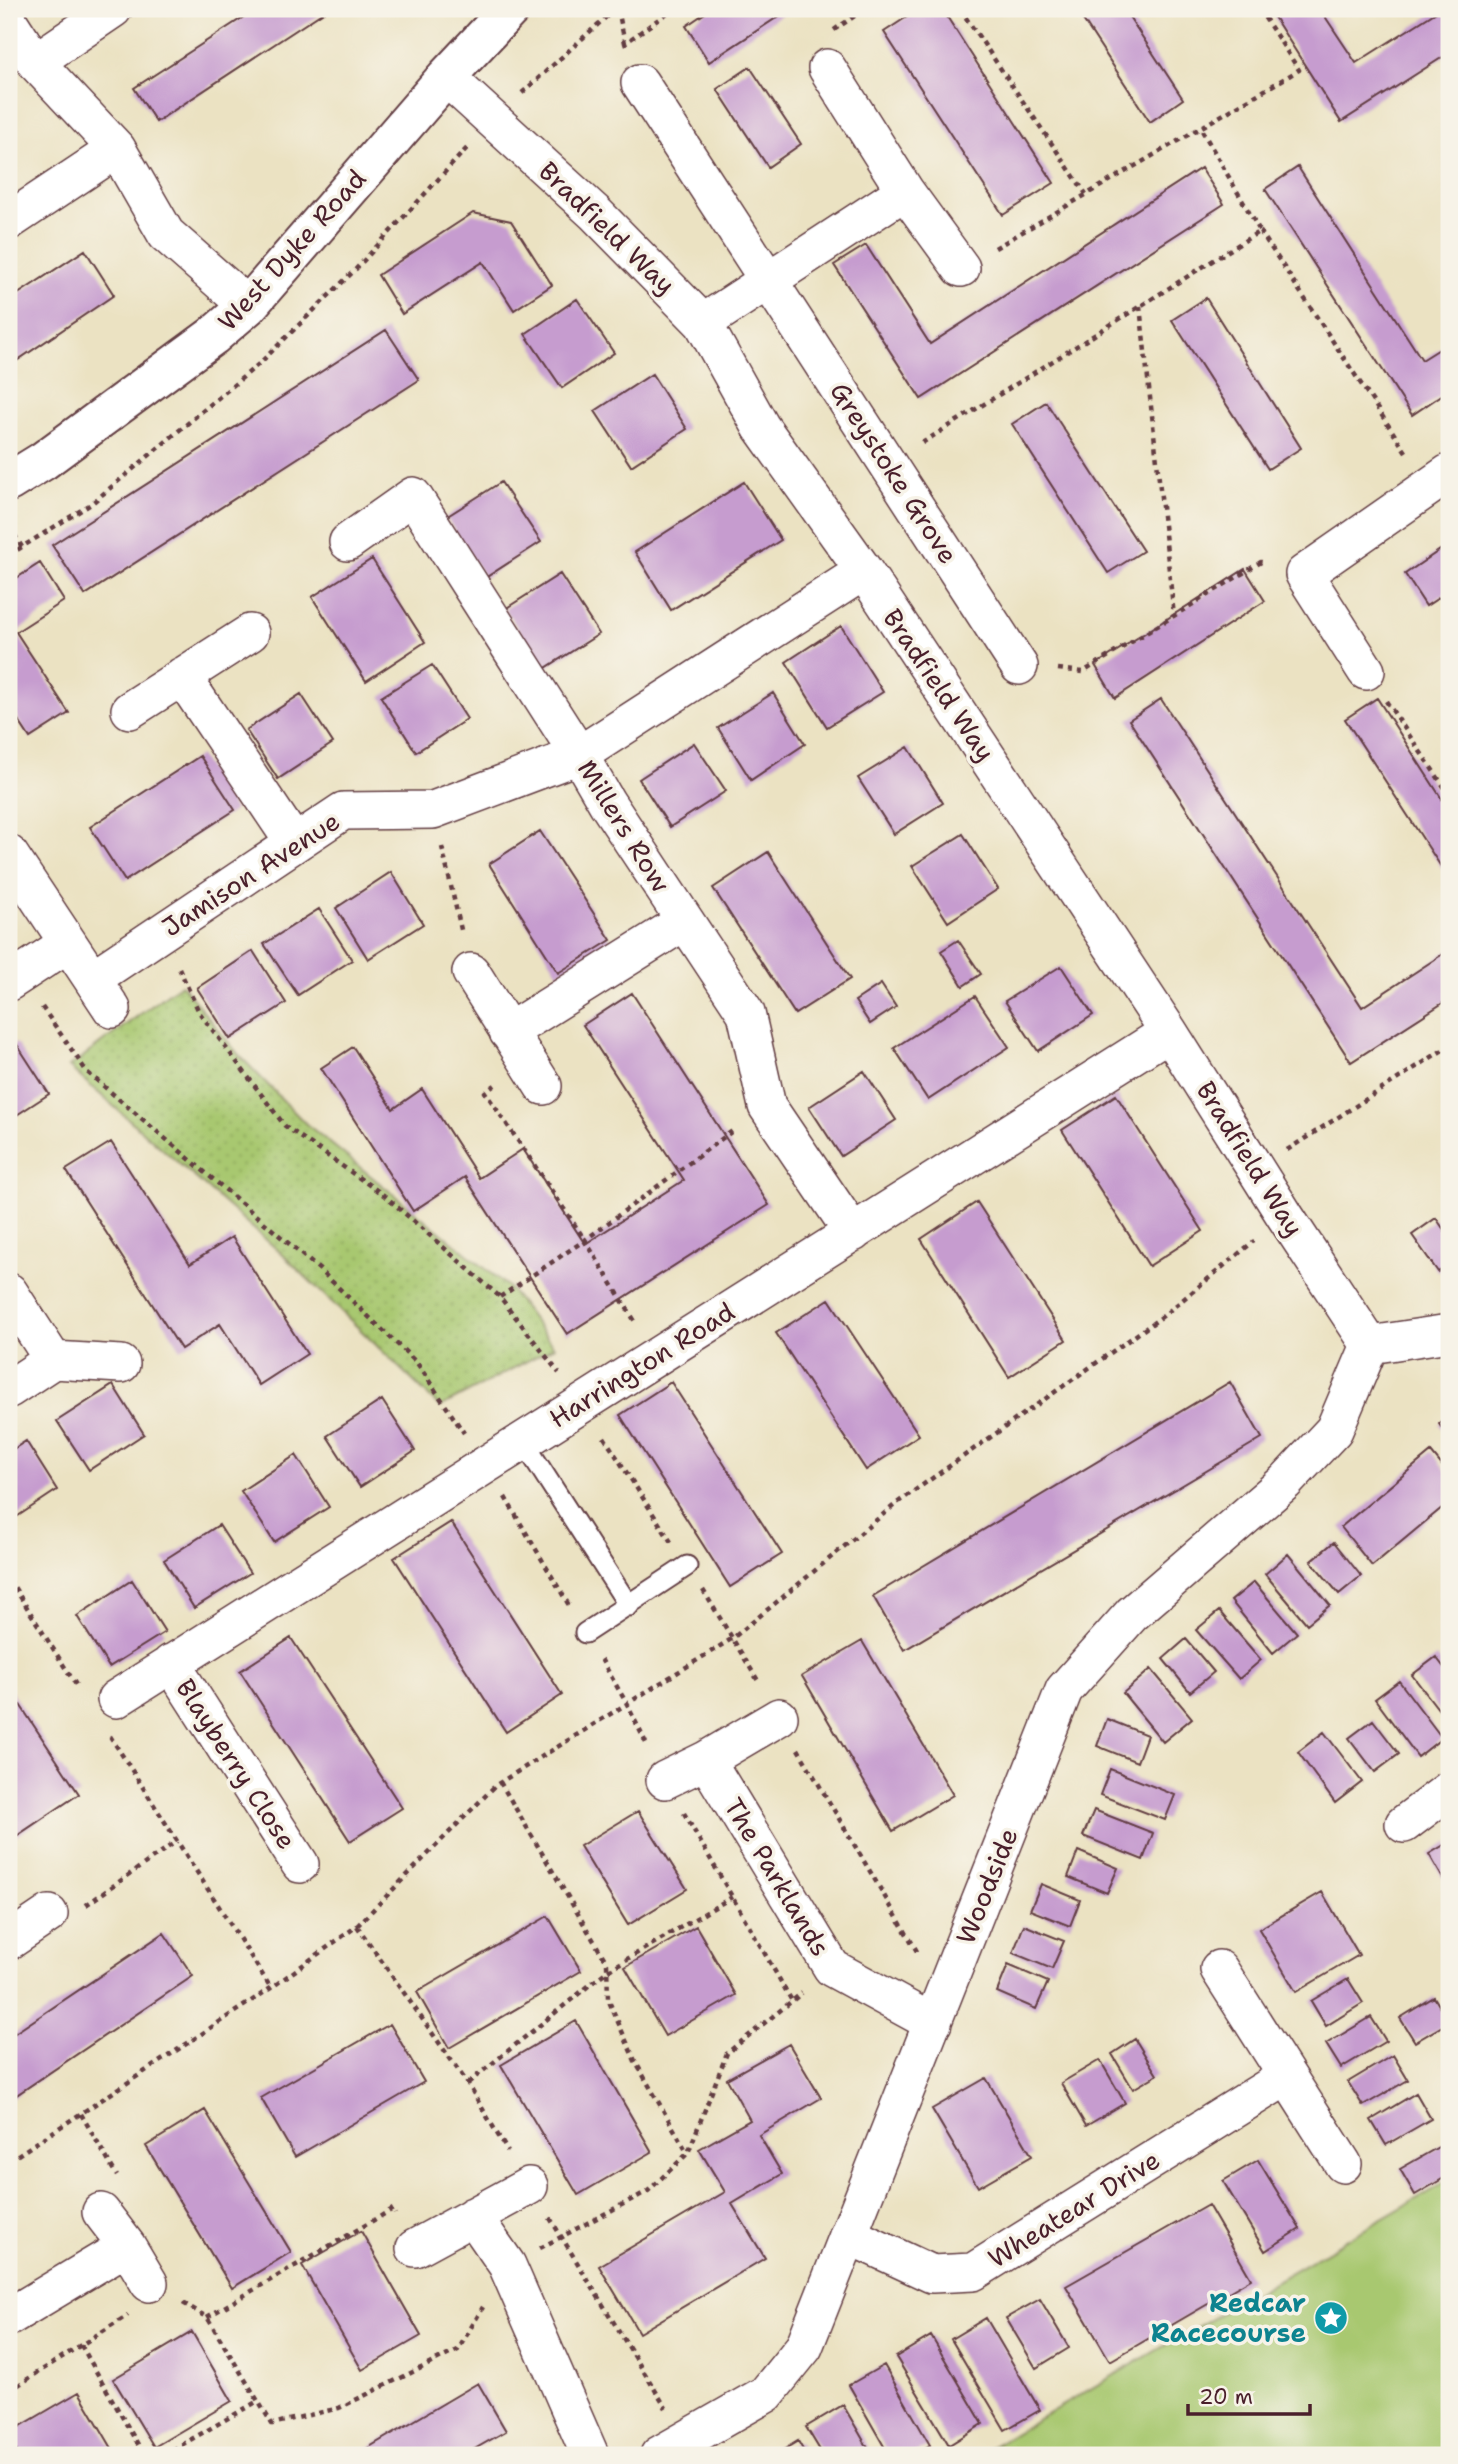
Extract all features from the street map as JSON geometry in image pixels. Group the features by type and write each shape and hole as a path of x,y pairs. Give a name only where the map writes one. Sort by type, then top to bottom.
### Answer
{"street":[{"path":"35,62 113,9"},
{"name":"West Dyke Road","path":"9,482 43,461 213,336 248,306 446,77 510,9"},
{"path":"9,22 35,62 117,149 166,234 248,306"},
{"path":"827,68 905,191 961,268"},
{"name":"Bradfield Way","path":"446,77 595,213 702,323 761,427 864,571 1169,1032 1284,1216 1370,1345"},
{"name":"Greystoke Grove","path":"640,83 1019,666"},
{"path":"9,221 117,149"},
{"path":"702,323 905,191"},
{"path":"1366,671 1304,574 1439,480"},
{"name":"Millers Row","path":"348,542 413,496 607,803 746,1013 766,1106 853,1233"},
{"name":"Jamison Avenue","path":"92,979 343,811 433,810 579,755 864,571"},
{"path":"130,710 250,633"},
{"path":"182,676 294,843"},
{"path":"9,854 112,1009"},
{"path":"509,1032 685,921"},
{"path":"9,982 67,944"},
{"path":"471,972 536,1075"},
{"name":"Harrington Road","path":"112,1716 171,1663 1169,1032"},
{"path":"9,1292 53,1360"},
{"path":"1370,1345 1449,1333"},
{"name":"Woodside","path":"672,2448 766,2394 804,2347 1064,1690 1132,1614 1285,1482 1334,1430 1370,1345"},
{"path":"9,1389 53,1360 121,1364"},
{"name":"Blayberry Close","path":"171,1663 300,1864"},
{"path":"665,1780 706,1760 779,1717"},
{"name":"The Parklands","path":"706,1760 832,1968 933,2023"},
{"path":"1404,1824 1449,1790"},
{"path":"9,1941 49,1914"},
{"path":"1219,1969 1343,2164"},
{"name":"Wheatear Drive","path":"848,2235 932,2274 973,2272 1287,2076"},
{"path":"415,2248 529,2186"},
{"path":"101,2212 157,2287"},
{"path":"473,2216 508,2265 590,2455"},
{"path":"9,2317 127,2246"}],"lane":[{"path":"523,1441 629,1606"},
{"path":"585,1633 687,1566"}],"path":[{"path":"9,555 91,504 260,363 355,270 493,120 616,9 625,43"},
{"path":"960,9 1086,194"},
{"path":"961,268 1299,70 1259,9"},
{"path":"1200,127 1260,231 1439,480"},
{"path":"888,464 1260,231"},
{"path":"1140,306 1174,616"},
{"path":"9,526 22,547"},
{"path":"1019,666 1083,672 1261,562 1304,574"},
{"path":"1366,671 1449,794"},
{"path":"433,810 471,972"},
{"path":"1257,1169 1449,1046"},
{"path":"536,1075 485,1092 585,1240 657,1356"},
{"path":"500,1297 585,1240 766,1106"},
{"path":"9,2161 271,1988 356,1926 500,1782 733,1638 897,1503 1163,1316 1284,1216"},
{"path":"9,1579 80,1690"},
{"path":"112,1716 177,1841 271,1988"},
{"path":"500,1782 607,1963 608,1999 635,2061 688,2153"},
{"path":"49,1914 57,1925 177,1841"},
{"path":"468,2084 607,1970 732,1897"},
{"path":"356,1926 468,2084 562,2236 672,2448"},
{"path":"9,2391 81,2345 157,2287 207,2317 272,2424 339,2409 458,2350 508,2265 648,2191 688,2153 727,2053 832,1968"},
{"path":"81,2114 123,2186 101,2212"},
{"path":"207,2317 393,2209 415,2248"},
{"path":"81,2345 144,2455"},
{"path":"164,2455 258,2401"}],"green space":[{"path":"181,984 238,1054 304,1122 508,1287 554,1347 440,1407 280,1252 69,1067"},
{"name":"Redcar Racecourse","path":"1449,2180 1449,2455 977,2455"}],"building":[{"path":"256,9 328,9 156,122 134,88"},
{"path":"711,9 790,9 709,62 686,26"},
{"path":"919,9 942,9 1054,183 1003,215 884,32"},
{"path":"1076,9 1124,9 1183,99 1150,122"},
{"path":"1269,9 1320,9 1356,63 1441,9 1449,9 1449,53 1341,122"},
{"path":"750,67 801,144 768,167 717,89"},
{"path":"1298,167 1422,360 1449,343 1449,390 1412,415 1265,189"},
{"path":"1201,168 1224,204 921,399 834,265 866,245 930,344"},
{"path":"473,213 511,221 552,285 514,310 483,262 402,314 378,275"},
{"path":"85,250 114,295 9,366 9,300"},
{"path":"1206,298 1301,448 1268,469 1172,320"},
{"path":"577,299 614,353 562,388 525,334"},
{"path":"386,330 419,380 85,595 52,545"},
{"path":"652,374 687,429 631,466 595,411"},
{"path":"1046,402 1143,551 1108,573 1012,424"},
{"path":"501,482 541,542 485,578 446,517"},
{"path":"744,482 781,540 671,610 635,552"},
{"path":"1449,544 1449,591 1426,606 1405,574"},
{"path":"372,559 425,642 366,681 312,597"},
{"path":"40,563 64,601 16,632 69,713 30,738 9,706 9,583"},
{"path":"1245,569 1265,601 1115,698 1095,665"},
{"path":"560,574 599,634 544,669 505,609"},
{"path":"841,626 883,692 827,727 786,662"},
{"path":"432,665 467,719 416,752 381,697"},
{"path":"773,693 805,744 751,780 718,728"},
{"path":"301,694 333,743 278,779 246,730"},
{"path":"1377,698 1449,810 1449,879 1345,719"},
{"path":"1161,699 1362,1007 1449,950 1449,999 1351,1062 1129,720"},
{"path":"694,743 726,791 670,827 639,779"},
{"path":"908,747 943,803 894,834 858,778"},
{"path":"200,756 235,810 125,881 90,827"},
{"path":"540,831 611,940 558,973 489,864"},
{"path":"963,834 998,889 948,922 912,866"},
{"path":"768,852 850,979 795,1014 713,888"},
{"path":"391,872 423,924 368,959 336,908"},
{"path":"319,909 352,960 298,995 264,944"},
{"path":"958,940 981,974 963,986 941,951"},
{"path":"253,951 286,1003 230,1039 197,988"},
{"path":"1061,966 1093,1015 1038,1051 1005,1001"},
{"path":"881,984 896,1007 870,1024 855,1001"},
{"path":"632,993 769,1205 567,1334 465,1177 413,1211 321,1068 353,1047 393,1109 422,1089 479,1178 523,1149 585,1244 684,1180 583,1025"},
{"path":"975,996 1009,1047 928,1100 894,1048"},
{"path":"16,1043 49,1094 9,1120 9,1047"},
{"path":"864,1071 896,1120 841,1156 809,1107"},
{"path":"1116,1095 1203,1231 1149,1266 1062,1130"},
{"path":"111,1142 190,1264 232,1237 307,1354 259,1385 220,1324 181,1349 66,1170"},
{"path":"977,1202 1066,1340 1009,1377 921,1239"},
{"path":"1436,1218 1449,1237 1449,1265 1438,1272 1412,1235"},
{"path":"829,1299 919,1435 866,1470 776,1333"},
{"path":"671,1382 782,1554 730,1587 620,1415"},
{"path":"1230,1382 1262,1438 904,1650 873,1596"},
{"path":"113,1385 144,1434 89,1470 57,1421"},
{"path":"382,1400 415,1451 360,1487 327,1436"},
{"path":"1449,1417 1449,1438 1439,1424"},
{"path":"26,1441 57,1490 9,1522 9,1452"},
{"path":"1431,1452 1449,1474 1449,1502 1372,1566 1341,1527"},
{"path":"296,1455 329,1507 274,1542 241,1491"},
{"path":"451,1522 562,1695 506,1732 394,1558"},
{"path":"219,1525 250,1573 194,1608 164,1560"},
{"path":"1334,1542 1361,1576 1339,1594 1311,1561"},
{"path":"1288,1554 1330,1605 1307,1624 1265,1574"},
{"path":"132,1580 165,1632 109,1667 77,1616"},
{"path":"1254,1582 1297,1633 1273,1653 1231,1601"},
{"path":"1219,1611 1261,1660 1239,1679 1196,1630"},
{"path":"291,1638 402,1808 350,1841 240,1671"},
{"path":"1186,1639 1214,1672 1190,1692 1163,1659"},
{"path":"862,1641 953,1795 893,1831 802,1676"},
{"path":"1436,1657 1449,1674 1449,1723 1412,1675"},
{"path":"1151,1669 1192,1718 1163,1742 1123,1693"},
{"path":"1399,1681 1442,1738 1418,1757 1375,1699"},
{"path":"9,1688 79,1794 15,1837 9,1828"},
{"path":"1107,1719 1147,1735 1137,1762 1097,1746"},
{"path":"1373,1720 1399,1754 1375,1772 1349,1738"},
{"path":"1324,1732 1362,1782 1335,1803 1298,1752"},
{"path":"1110,1769 1175,1795 1165,1820 1100,1795"},
{"path":"1094,1810 1153,1833 1143,1860 1083,1836"},
{"path":"638,1811 687,1889 628,1925 580,1846"},
{"path":"1449,1842 1449,1889 1429,1854"},
{"path":"1078,1851 1118,1868 1107,1893 1068,1877"},
{"path":"1041,1884 1080,1900 1070,1926 1030,1910"},
{"path":"1322,1892 1359,1955 1296,1992 1259,1929"},
{"path":"548,1916 581,1971 449,2048 417,1992"},
{"path":"1024,1925 1064,1941 1052,1969 1013,1953"},
{"path":"696,1926 736,1995 665,2036 625,1967"},
{"path":"164,1933 193,1976 9,2100 9,2037"},
{"path":"1008,1965 1048,1982 1036,2009 997,1992"},
{"path":"1348,1979 1363,2003 1326,2026 1311,2001"},
{"path":"1434,1997 1449,2022 1415,2042 1400,2018"},
{"path":"1371,2017 1386,2041 1341,2068 1326,2044"},
{"path":"576,2021 652,2152 578,2195 501,2065"},
{"path":"390,2024 424,2082 295,2157 261,2098"},
{"path":"1135,2039 1157,2075 1133,2089 1112,2054"},
{"path":"789,2044 821,2098 759,2135 782,2174 732,2204 765,2258 639,2333 599,2266 725,2192 699,2149 750,2120 727,2079"},
{"path":"1393,2055 1408,2080 1363,2106 1348,2082"},
{"path":"1100,2060 1125,2103 1086,2126 1061,2083"},
{"path":"986,2078 1032,2156 978,2187 932,2109"},
{"path":"1416,2093 1431,2119 1386,2145 1371,2120"},
{"path":"205,2110 291,2252 232,2288 146,2146"},
{"path":"1449,2141 1449,2175 1415,2195 1400,2169"},
{"path":"1258,2160 1300,2229 1265,2251 1223,2181"},
{"path":"1208,2205 1251,2279 1110,2361 1066,2286"},
{"path":"361,2231 421,2336 362,2370 302,2265"},
{"path":"1040,2299 1069,2348 1036,2368 1006,2318"},
{"path":"986,2318 1040,2410 1005,2430 951,2339"},
{"path":"192,2332 232,2401 154,2447 113,2379"},
{"path":"931,2336 983,2424 949,2445 896,2357"},
{"path":"884,2365 930,2445 912,2455 889,2455 849,2385"},
{"path":"478,2383 506,2431 464,2455 356,2455"},
{"path":"79,2392 116,2455 19,2455 9,2433"},
{"path":"843,2405 872,2455 823,2455 806,2427"},
{"path":"798,2441 806,2455 775,2455"}],"place":[{"name":"Redcar Racecourse","path":"1331,2318"}]}
